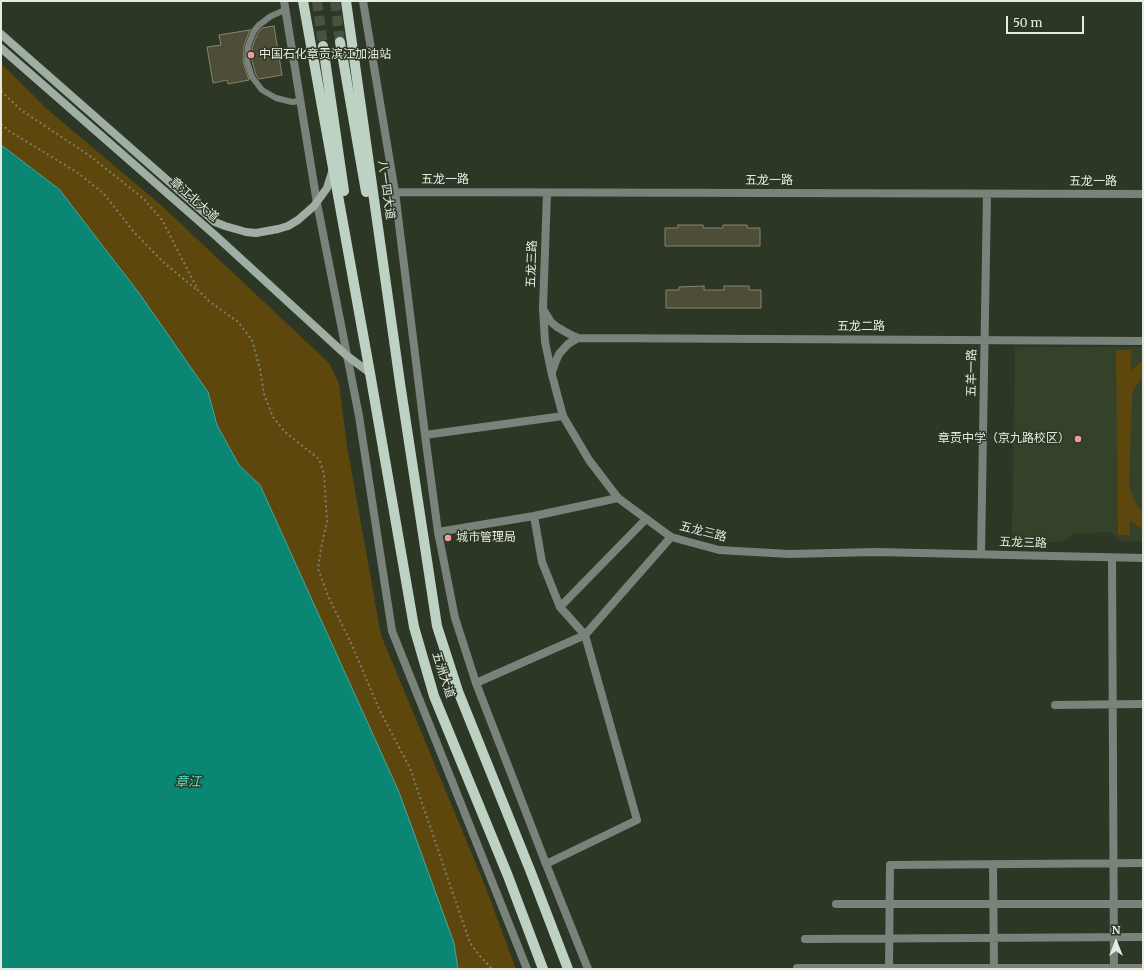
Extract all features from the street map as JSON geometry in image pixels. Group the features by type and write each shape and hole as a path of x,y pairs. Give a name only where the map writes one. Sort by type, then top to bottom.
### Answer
{"main road":[{"path":"302,1 370,373"},
{"name":"八一四大道","path":"346,1 400,383"},
{"name":"章江北大道","path":"1,34 215,222 235,230 256,233 267,232 288,226 307,214 317,203 327,188 333,167"},
{"path":"340,42 400,383"},
{"path":"323,46 370,373"},
{"name":"章江北大道","path":"1,48 216,236 346,355 370,373"},
{"name":"五洲大道","path":"370,373 413,620 434,696 508,876 543,969"},
{"name":"五洲大道","path":"400,383 436,626 458,691 568,969"}],"street":[{"path":"284,1 317,203 359,416 392,631 527,969"},
{"path":"362,1 395,192 438,532 455,618 476,682 588,969"},
{"name":"五龙一路","path":"395,192 1143,194"},
{"name":"五龙三路","path":"547,193 543,308 545,342 563,416 589,460 618,498 671,537 719,550 789,554 876,552 1143,558"},
{"name":"五羊一路","path":"981,554 986,194"},
{"path":"543,308 557,327 578,338"},
{"path":"552,375 559,354 568,344 578,338"},
{"name":"五龙二路","path":"578,338 1143,341"},
{"path":"425,435 563,416"},
{"path":"438,532 534,516 618,498"},
{"path":"534,516 542,562 560,607 585,635 637,820 546,864"},
{"path":"560,607 646,519"},
{"path":"476,682 585,635 671,537"},
{"path":"1112,558 1114,969"},
{"path":"1055,706 1143,704"},
{"path":"889,969 890,865 1143,863"},
{"path":"992,864 994,969"},
{"path":"836,904 1143,904"},
{"path":"805,939 1143,937"},
{"path":"797,968 1143,968"}],"lane":[{"path":"285,10 271,16 259,25 248,46 247,62 252,77 262,90 276,98 292,102 300,101"}],"path":[{"path":"1,91 21,110 90,156 144,199 162,220 198,290"},
{"path":"1,124 9,131 83,177 104,194 134,232 162,260 210,302 238,322 252,340 260,369 264,394 273,417 285,432 320,459 324,474 327,522 318,569 328,596 351,643 380,711 410,768 470,942 492,969"}],"shaded area":[{"path":"1,63 47,109 162,206 330,364 339,384 347,446 381,635 486,888 516,969 458,969 454,942 308,593 260,485 239,465 217,425 208,392 139,293 59,189 1,145"},
{"name":"章贡中学（京九路校区）","path":"1015,347 1143,347 1143,541 1122,541 1109,532 1074,534 1063,542 1021,542 1012,534"},
{"path":"1116,350 1131,350 1131,371 1143,360 1143,376 1134,389 1132,397 1129,486 1135,502 1143,513 1143,530 1130,520 1130,535 1118,535"}],"water":[{"name":"章江","path":"1,145 59,189 139,293 208,392 217,425 239,465 260,485 399,792 454,943 458,969 1,969"}],"building":[{"path":"274,26 282,75 259,79 256,75 252,61 252,47 258,33 262,28"},
{"path":"250,30 244,45 243,62 249,80 228,84 227,80 213,83 207,47 221,45 219,35"},
{"path":"678,225 703,225 703,228 723,228 723,225 747,225 747,228 760,228 760,246 665,246 665,228 678,228"},
{"path":"704,286 704,290 724,290 724,286 749,286 749,290 761,290 761,308 666,308 666,290 679,290 679,287"}],"tunnel":[{"path":"317,1 323,46"},
{"path":"335,1 340,42"}],"place":[{"name":"中国石化章贡滨江加油站","path":"251,55"},
{"name":"章贡中学（京九路校区）","path":"1078,439"},
{"name":"城市管理局","path":"448,538"}]}
